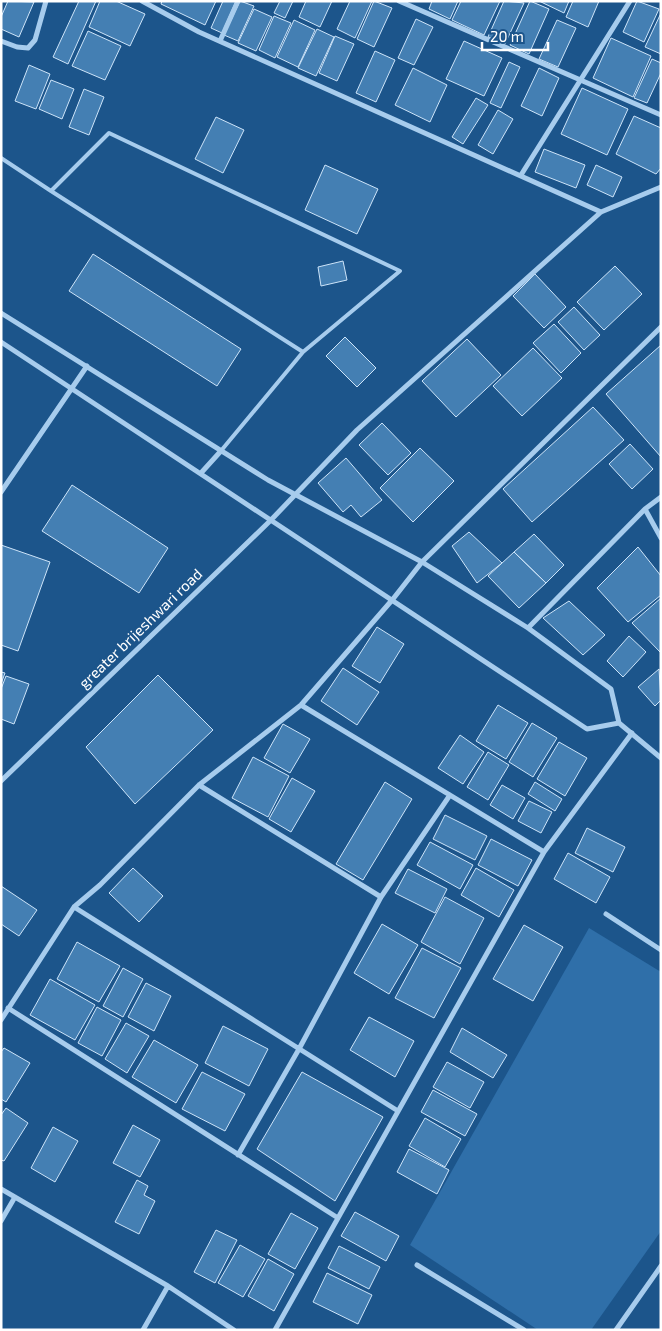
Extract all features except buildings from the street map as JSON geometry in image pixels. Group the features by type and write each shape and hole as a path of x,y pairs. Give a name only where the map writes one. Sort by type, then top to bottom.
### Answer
{"street":[{"path":"1,40 17,47 28,48 35,40 46,1"},
{"path":"142,1 220,41 601,212"},
{"path":"220,41 238,1"},
{"path":"399,1 661,115"},
{"path":"521,175 630,1"},
{"name":"greater brijeshwari road","path":"1,781 271,520 357,430 601,212 661,186"},
{"path":"1,313 88,366 220,452 268,480 296,493 422,562 528,628 611,688 619,723 661,758"},
{"path":"1,1020 74,907 100,885 199,785 301,705 393,599 422,562 661,326"},
{"path":"1,342 72,386 587,729 619,723"},
{"path":"1,492 72,386 88,366"},
{"path":"201,473 220,452"},
{"path":"528,628 644,509 661,496"},
{"path":"644,509 661,538"},
{"path":"301,705 544,852"},
{"path":"275,1330 544,852 632,733"},
{"path":"199,785 381,897"},
{"path":"238,1155 299,1049 381,897 450,795"},
{"path":"74,907 398,1111"},
{"path":"606,914 661,950"},
{"path":"8,1008 338,1218"},
{"path":"1,1189 168,1286 234,1330"},
{"path":"1,1221 15,1197"},
{"path":"417,1265 524,1330"},
{"path":"616,1330 661,1266"},
{"path":"142,1330 168,1286"}],"lane":[{"path":"51,191 109,133 400,272 303,352 220,452"},
{"path":"1,158 303,352"}],"shaded area":[{"path":"589,928 661,972 661,1231 591,1330 538,1330 410,1245"}]}
